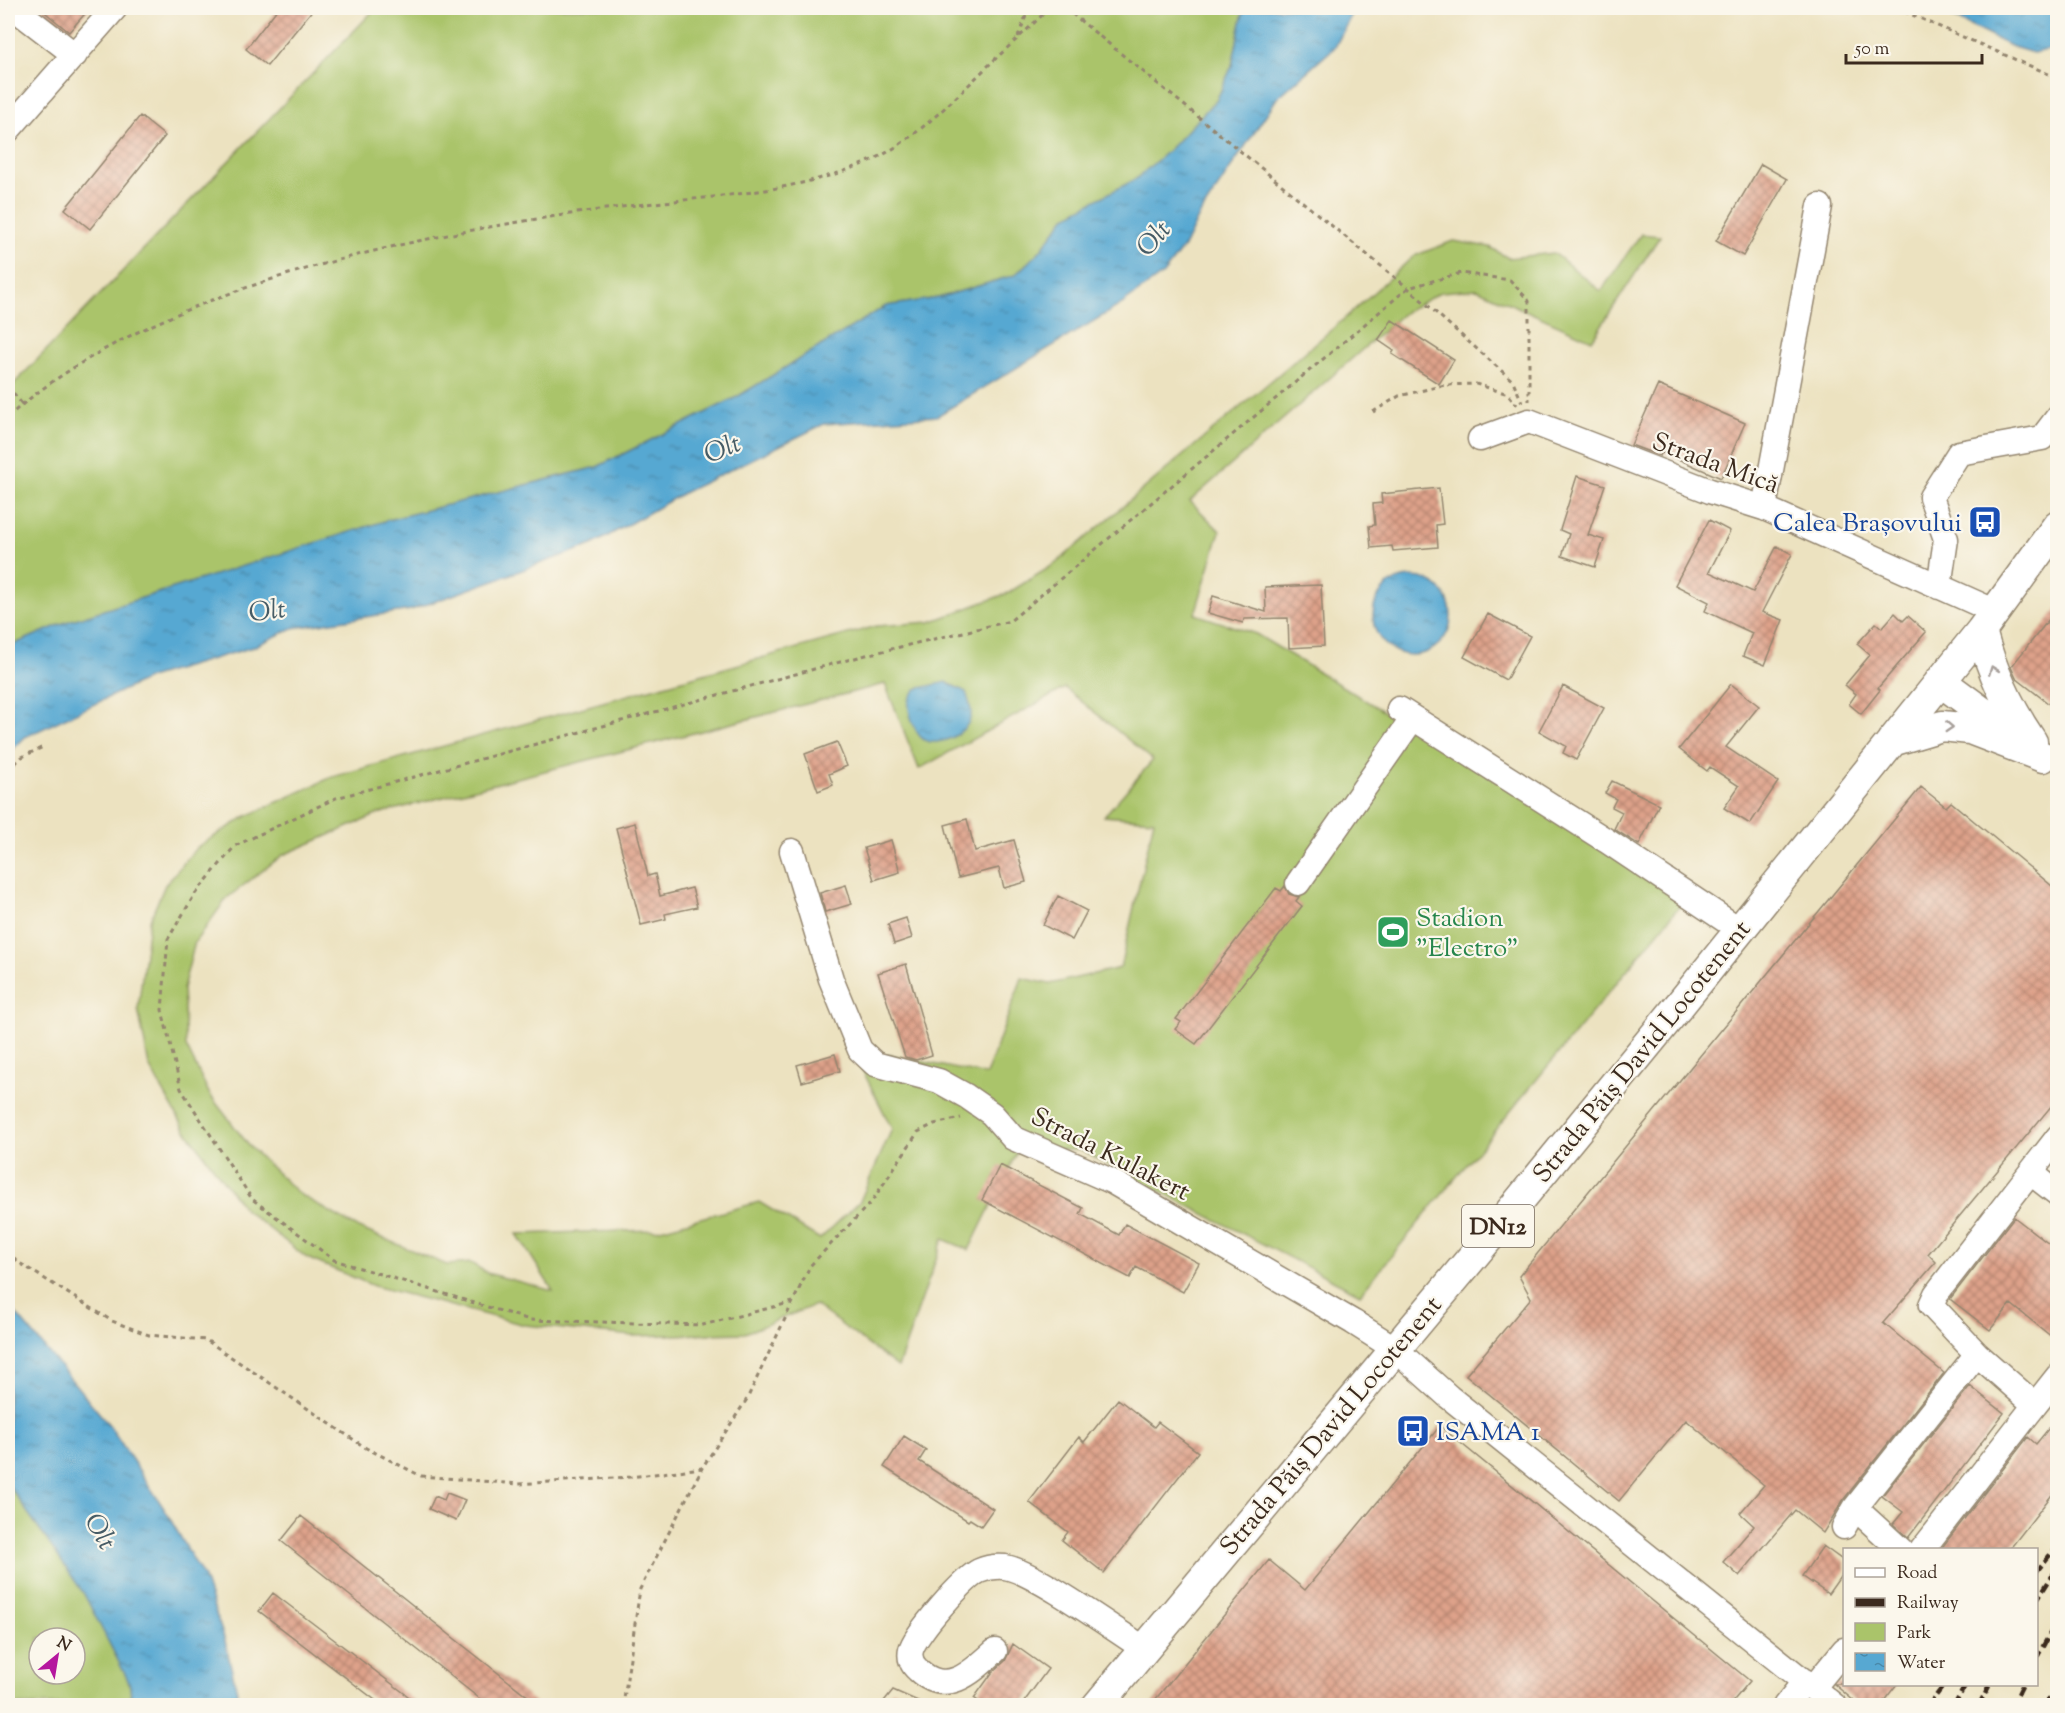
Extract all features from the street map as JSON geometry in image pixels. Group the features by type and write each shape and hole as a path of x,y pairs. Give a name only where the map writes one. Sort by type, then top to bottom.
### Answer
{"main road":[{"name":"Strada Păiș David Locotenent","path":"1107,1702 1143,1648 1506,1217 1740,930 1988,621 2058,525"},
{"path":"1988,621 1992,670 2005,698 2050,762"},
{"path":"1940,681 2050,762"},
{"path":"1892,741 1942,726 1970,729 2050,762"}],"street":[{"path":"14,8 75,56"},
{"path":"8,130 115,8"},
{"path":"1764,508 1820,206"},
{"path":"1939,587 1946,539 1931,497 1959,453 2042,438 2058,417"},
{"path":"1480,440 1529,421"},
{"name":"Strada Mică","path":"1529,421 1710,491 1764,508 1939,587 1988,621"},
{"path":"1298,883 1406,714 1607,840 1740,930"},
{"name":"Strada Kulakert","path":"792,851 831,979 860,1050 875,1064 939,1081 992,1114 1012,1138 1111,1181 1321,1302 1394,1348 1449,1397 1834,1706"},
{"path":"2035,1405 1977,1354 1931,1305 1936,1294 2058,1137"},
{"path":"2031,1173 2058,1194"},
{"path":"1898,1548 1849,1518 1977,1354"},
{"path":"1924,1548 2058,1376"},
{"path":"995,1651 958,1682 938,1682 925,1677 914,1667 910,1658 911,1648 918,1636 960,1585 977,1572 990,1566 1023,1573 1143,1648"},
{"path":"1785,1706 1843,1652"}],"path":[{"path":"1017,39 1029,8"},
{"path":"8,417 22,404 95,353 138,331 240,291 336,261 416,242 557,216 686,201 796,184 836,174 874,159 949,105 1049,8"},
{"path":"1065,8 1408,288 1513,381 1529,421"},
{"path":"1896,8 2058,78"},
{"path":"793,1302 703,1325 530,1320 334,1260 252,1199 180,1089 162,1010 168,939 195,894 235,846 336,798 854,658 1010,621 1408,288 1461,273 1510,280 1529,301 1529,421"},
{"path":"1373,412 1398,396 1425,388 1476,384 1508,394 1529,421"},
{"path":"8,386 22,404"},
{"path":"8,770 22,757 43,747"},
{"path":"623,1706 640,1589 702,1467 747,1399 810,1266 872,1201 918,1132 957,1117 968,1120"},
{"path":"8,1251 18,1262 111,1321 149,1335 206,1340 366,1448 421,1476 518,1484 630,1477 702,1467"}],"green space":[{"path":"376,8 1244,8 1232,66 1217,99 1169,150 1136,179 1066,216 1040,251 1015,275 938,298 886,306 737,397 597,467 388,520 66,622 8,647 8,390"},
{"path":"1641,234 1660,236 1592,340 1477,289 1441,292 1405,312 1190,501 1220,531 1195,614 1256,634 1688,896 1360,1294 1080,1150 1018,1150 969,1250 943,1239 898,1367 815,1305 745,1333 633,1336 525,1325 374,1286 307,1258 244,1209 185,1129 149,1066 138,1009 149,922 165,885 197,847 247,816 332,777 877,626 930,622 1008,593 1055,564 1344,319 1414,256 1453,241 1490,247 1508,258 1554,253 1601,291","holes":["885,684 919,769 1065,688 1153,760 1104,816 1154,820 1120,968 1050,984 1022,978 986,1075 890,1055 860,1065 892,1129 860,1201 820,1239 759,1202 657,1230 517,1234 553,1291 487,1273 471,1263 447,1265 356,1227 299,1194 250,1147 210,1095 186,1046 183,988 195,942 227,898 283,855 381,813"]},
{"path":"8,1484 84,1593 129,1682 133,1705 8,1705"}],"water":[{"name":"Olt","path":"1244,8 1355,8 1335,47 1277,98 1199,216 1185,245 1163,274 1122,304 937,416 824,424 685,492 592,545 411,610 293,628 253,647 149,678 25,737 8,754 8,647 66,622 388,520 597,467 737,397 886,306 938,298 1015,275 1040,251 1066,216 1136,179 1169,150 1217,99 1232,66"},
{"path":"1934,8 2028,8 2036,10 2057,8 2057,48 2033,53 2010,46"},
{"path":"1412,577 1427,580 1444,594 1451,616 1448,631 1434,648 1412,655 1397,652 1380,638 1373,616 1376,601 1390,584"},
{"path":"946,682 966,692 971,715 965,728 952,738 930,742 920,736 912,722 909,701 916,689"},
{"name":"Olt","path":"8,1304 110,1426 165,1510 204,1578 225,1641 240,1705 133,1705 129,1682 84,1594 8,1484"}],"building":[{"path":"40,8 90,8 69,32"},
{"path":"278,8 314,8 267,66 246,49"},
{"path":"140,116 165,136 90,229 65,209"},
{"path":"1761,164 1787,179 1743,256 1716,241"},
{"path":"1392,320 1454,360 1439,384 1392,354 1394,351 1378,340"},
{"path":"1658,385 1745,423 1721,478 1662,452 1660,456 1631,445"},
{"path":"1577,476 1605,485 1588,535 1604,540 1595,567 1562,556 1569,534 1560,530"},
{"path":"1439,488 1443,524 1436,525 1438,547 1393,551 1392,546 1371,548 1369,526 1375,525 1373,504 1382,503 1381,494"},
{"path":"1709,520 1730,531 1709,572 1753,592 1777,546 1792,554 1762,612 1783,620 1765,665 1743,656 1752,633 1705,611 1709,602 1675,585"},
{"path":"1321,585 1324,646 1289,648 1288,618 1244,619 1243,623 1208,613 1213,596 1266,612 1265,587"},
{"path":"2058,608 2058,711 2016,678 2011,667"},
{"path":"1895,613 1903,621 1908,616 1926,632 1878,688 1880,690 1861,714 1849,704 1856,694 1845,685 1870,655 1857,644 1876,623 1882,628"},
{"path":"1488,614 1530,636 1506,680 1464,657"},
{"path":"1731,684 1759,706 1726,747 1778,782 1750,824 1724,808 1739,786 1710,767 1707,771 1679,749"},
{"path":"1563,686 1604,708 1576,760 1563,753 1566,746 1539,731"},
{"path":"837,742 847,766 829,774 833,785 818,791 805,754"},
{"path":"1612,781 1659,804 1639,845 1614,829 1622,812 1612,807 1616,799 1605,793"},
{"path":"1921,787 1946,807 1951,802 2058,891 2058,1098 1928,1254 1936,1262 1883,1323 1944,1373 1844,1499 1823,1533 1795,1510 1739,1576 1723,1562 1754,1526 1740,1513 1764,1485 1686,1420 1619,1501 1466,1375 1531,1298 1519,1276"},
{"path":"967,819 975,851 1014,840 1026,882 1004,888 999,868 958,878 945,825"},
{"path":"635,823 648,876 655,874 660,896 692,888 697,907 665,914 666,919 641,925 616,828"},
{"path":"891,840 900,872 874,880 864,848"},
{"path":"846,885 852,904 825,912 820,893"},
{"path":"1285,886 1289,894 1299,897 1296,901 1302,906 1196,1044 1175,1029 1181,1022 1176,1019 1276,888 1281,891"},
{"path":"1058,896 1087,911 1072,940 1043,925"},
{"path":"906,918 912,938 894,944 888,924"},
{"path":"906,964 932,1055 916,1060 905,1057 878,973"},
{"path":"835,1054 840,1071 802,1082 797,1065"},
{"path":"1000,1165 1083,1208 1080,1214 1119,1235 1125,1224 1199,1263 1183,1292 1136,1267 1130,1278 982,1200"},
{"path":"2014,1217 2058,1251 2058,1342 2011,1304 1990,1330 1950,1299"},
{"path":"1970,1386 2004,1413 1908,1538 1893,1524 1903,1512 1882,1496"},
{"path":"1118,1399 1154,1427 1158,1422 1198,1452 1104,1573 1062,1540 1068,1532 1029,1502 1079,1437 1084,1442"},
{"path":"2058,1417 2058,1487 2011,1548 1942,1548 2028,1437 2036,1444"},
{"path":"1440,1426 1750,1681 1729,1706 1150,1706 1269,1560 1305,1590"},
{"path":"904,1436 926,1450 919,1461 993,1509 981,1526 970,1519 968,1521 884,1467"},
{"path":"447,1493 465,1500 456,1521 429,1509 435,1496 444,1500"},
{"path":"301,1516 540,1706 489,1706 442,1669 281,1541"},
{"path":"1823,1546 1843,1561 1843,1573 1828,1594 1802,1576"},
{"path":"273,1593 421,1706 383,1706 259,1611"},
{"path":"1013,1644 1048,1669 1021,1706 985,1706 974,1698 992,1673 1005,1661"},
{"path":"1834,1684 1895,1686 1880,1706 1860,1706"},
{"path":"893,1690 929,1706 880,1706"}],"railway":[{"path":"2038,1570 2058,1545"},
{"path":"2038,1598 2058,1567"},
{"path":"2038,1655 2058,1619"},
{"path":"2045,1706 2058,1681"},
{"path":"1928,1706 1943,1686"},
{"path":"1954,1706 1965,1686"},
{"path":"1979,1706 1989,1686"},
{"path":"2012,1706 2022,1686"}],"place":[{"name":"Calea Brașovului","path":"1985,522"},
{"name":"Stadion \"Electro\"","path":"1393,932"},
{"name":"ISAMA 1","path":"1413,1431"}]}
